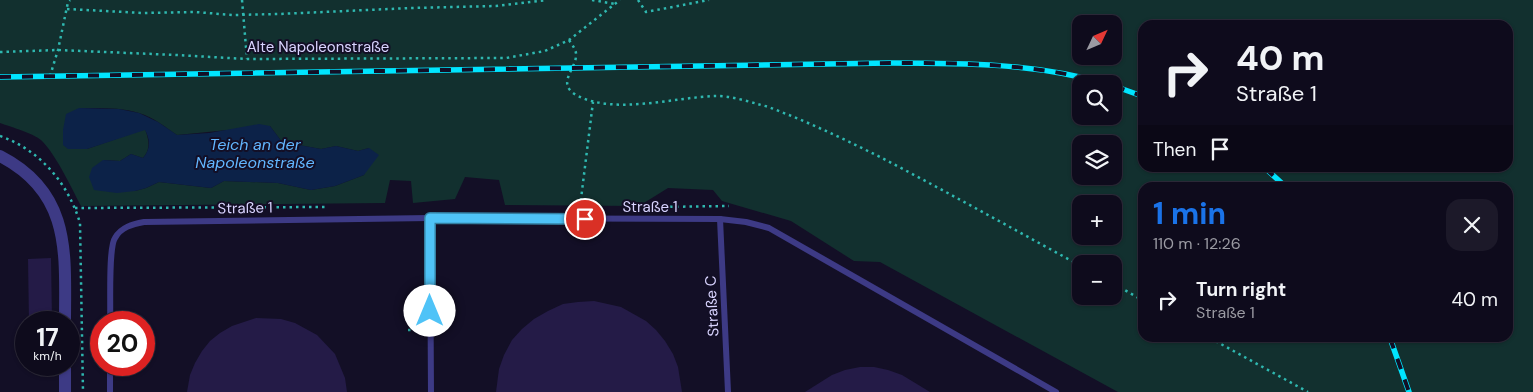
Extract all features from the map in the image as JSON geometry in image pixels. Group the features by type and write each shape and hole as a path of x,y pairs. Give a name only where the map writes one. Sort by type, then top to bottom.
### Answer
{"street":[{"path":"0,156 33,180 53,208 60,225 64,247 65,311"},
{"path":"65,376 65,392"}],"lane":[{"name":"Straße 1","path":"110,311 111,252 114,238 129,225 144,222 430,218 720,219 746,222 769,228 1056,392"},
{"path":"430,218 431,392"},
{"name":"Straße C","path":"720,219 728,392"},
{"path":"110,376 110,392"}],"path":[{"path":"50,76 70,0"},
{"path":"242,0 247,59"},
{"path":"67,9 244,15 496,6 547,0"},
{"path":"592,0 615,4"},
{"name":"Alte Napoleonstraße","path":"0,52 58,50 247,59 506,58 544,51 570,40 620,0"},
{"path":"638,0 646,12 709,0"},
{"path":"570,40 576,56 567,78 569,88 575,95 593,102 609,104 632,104 717,96 763,105 854,144 1072,261"},
{"path":"580,207 593,102"},
{"path":"1122,289 1138,298"},
{"path":"408,330 418,330"},
{"path":"1217,342 1308,392"}],"green space":[{"path":"0,0 1533,0 1533,392 1118,392 880,262 854,261 791,221 722,201 713,190 668,188 639,206 505,205 499,180 465,177 455,199 413,203 411,181 390,180 385,203 81,206 59,164 40,139 0,123","holes":["79,108 132,111 154,120 177,135 270,126 282,142 321,149 336,146 358,151 369,148 364,175 335,186 311,190 278,183 224,181 211,188 159,182 135,191 103,160 120,161 131,154 143,158 148,144 145,129 87,149 68,149"]}],"water":[{"name":"Teich an der Napoleonstraße","path":"79,108 119,109 139,113 158,122 177,135 209,133 259,124 270,126 282,142 321,149 336,146 358,151 369,148 379,155 364,175 335,186 311,190 278,183 224,181 211,188 159,182 135,191 117,193 94,190 89,177 92,168 103,160 120,161 131,154 143,158 148,148 149,140 145,130 87,149 68,149 63,145 66,114"}],"building":[{"path":"51,258 52,311 29,311 28,259"},
{"path":"594,301 621,307 646,321 656,330 673,354 678,367 682,392 496,392 499,369 504,355 512,340 522,329 534,319 563,304"},
{"path":"256,318 281,319 295,323 317,335 335,354 345,378 347,392 187,392 190,375 195,363 210,341 232,326"},
{"path":"860,367 874,367 902,375 930,392 805,392 832,375"}],"railway":[{"path":"0,77 890,63 972,64 1027,68 1072,75"},
{"path":"1122,89 1138,95"},
{"path":"1269,172 1280,182"},
{"path":"1391,342 1409,392"}],"route":[{"path":"430,311 430,218 585,219"}]}
